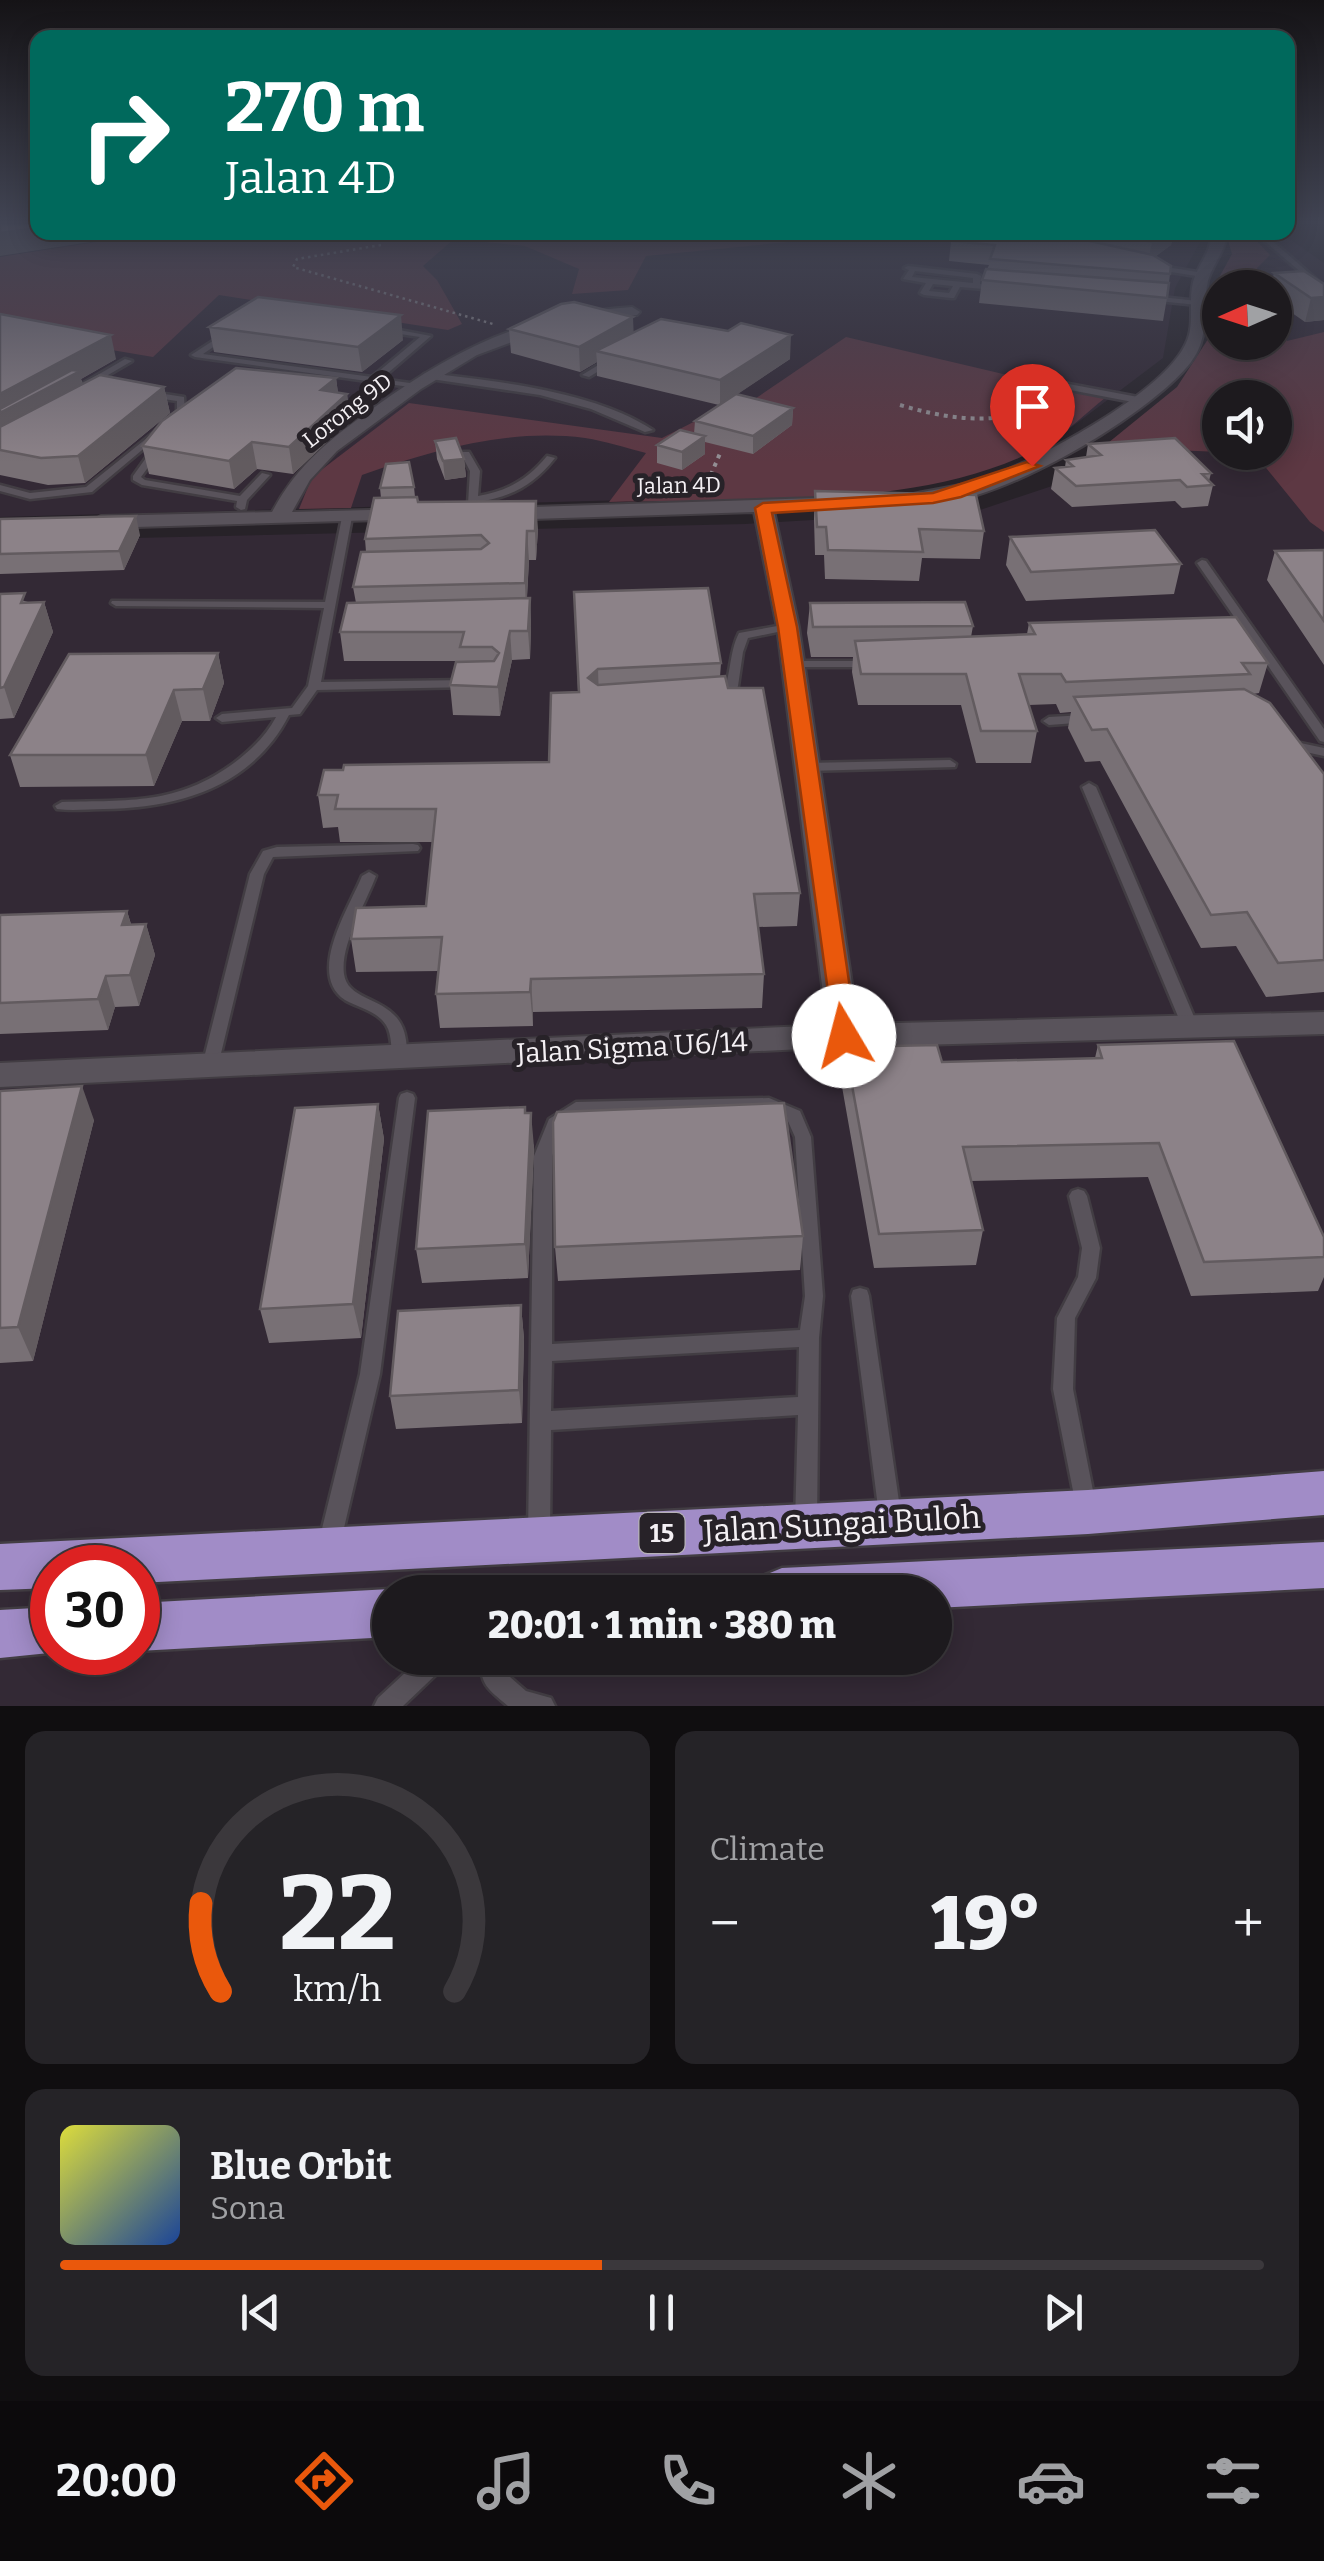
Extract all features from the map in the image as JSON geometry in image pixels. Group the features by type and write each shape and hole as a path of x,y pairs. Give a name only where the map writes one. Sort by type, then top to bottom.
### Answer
{"highway":[{"name":"Jalan Sungai Buloh","path":"0,1567 1088,1512 1324,1494"},
{"path":"952,1584 1324,1565"},
{"path":"160,1626 372,1614"},
{"path":"0,1634 30,1632"}],"street":[{"name":"Jalan 4D","path":"84,523 240,509 280,516 348,516 763,508 956,494 1010,476 1054,455 1138,400 1172,373 1195,342 1198,304"},
{"name":"Lorong 9D","path":"280,516 303,475 332,448 421,381 489,340 632,312"},
{"path":"763,508 788,627 844,1036"},
{"name":"Jalan Sigma U6/14","path":"0,1075 844,1036 1324,1023"}],"lane":[{"path":"1186,303 1198,304"},
{"path":"240,325 195,355 337,378 544,390 614,412 648,430"},
{"path":"368,327 428,338 375,380"},
{"path":"586,375 629,351"},
{"path":"80,388 128,361"},
{"path":"1090,380 1098,390"},
{"path":"1042,382 1138,400"},
{"path":"0,488 30,496 89,490 181,413 181,399 147,394"},
{"path":"188,423 162,443 136,478 240,509 265,474"},
{"path":"457,511 475,471 466,454"},
{"path":"457,511 533,482 550,458"},
{"path":"222,718 296,711 314,686 348,516"},
{"path":"1202,563 1324,738"},
{"path":"336,575 354,574"},
{"path":"116,603 330,606"},
{"path":"326,625 345,624"},
{"path":"704,703 728,700 733,688 736,648 743,635 788,627"},
{"path":"1234,640 1253,640"},
{"path":"793,665 889,664"},
{"path":"314,686 492,684"},
{"path":"62,806 155,803 194,796 225,777 266,743 282,715"},
{"path":"1049,721 1103,718"},
{"path":"1281,740 1324,752"},
{"path":"807,767 950,764"},
{"path":"1089,787 1190,1026"},
{"path":"210,1066 257,874 268,854 413,848"},
{"path":"369,876 336,965 338,983 345,995 387,1015 396,1027 400,1059"},
{"path":"328,1551 370,1374 407,1098"},
{"path":"539,1539 543,1156 555,1124 576,1108 769,1104 794,1115 804,1137 814,1296 806,1525"},
{"path":"1078,1196 1091,1248 1087,1278 1066,1318 1062,1389 1088,1512"},
{"path":"860,1296 890,1521"},
{"path":"542,1353 810,1338"},
{"path":"543,1421 808,1404"},
{"path":"386,1706 418,1675"},
{"path":"492,1675 520,1701 543,1706"}],"path":[{"path":"419,303 520,331"},
{"path":"900,406 962,420 1010,417 1022,413 1017,400 1020,394 1042,382"},
{"path":"714,509 707,484 721,451"}],"shaded area":[{"path":"0,303 1172,303 1163,358 1056,439 939,474 806,495 0,517"},
{"path":"0,303 211,303 153,357 0,331"},
{"path":"269,303 450,303 462,324 448,330"},
{"path":"1292,303 1324,303 1324,1706 0,1706 0,541 745,524 980,510 1070,480 1202,391 1202,470 1292,470 1292,380 1219,380 1248,360 1292,360"},
{"path":"1324,332 1324,532 1310,522 1268,470 1292,470 1292,380 1202,380 1202,451 1103,447 1177,387 1202,348 1202,360 1292,360 1292,340"},
{"path":"846,337 1105,398 1053,440 998,466 890,491 774,500 609,502 646,453 585,438 528,436 471,443 362,475 351,508 299,509 312,477 409,403 662,438 721,408 746,405"}],"building":[{"path":"249,303 303,303 401,315 358,347 209,327"},
{"path":"576,303 633,317 579,347 509,329 561,304"},
{"path":"0,314 111,335 0,394"},
{"path":"661,319 728,331 741,323 791,335 720,380 596,351"},
{"path":"236,368 336,378 321,390 347,394 289,447 252,442 229,461 142,446 162,421"},
{"path":"72,370 80,371 0,413 0,409"},
{"path":"100,375 164,387 78,456 41,458 0,450 0,427"},
{"path":"736,394 793,408 753,436 695,421"},
{"path":"680,430 705,436 682,452 657,445"},
{"path":"456,438 464,459 443,461 435,441"},
{"path":"1175,438 1202,464 1202,470 1211,473 1202,474 1213,485 1187,487 1180,480 1076,486 1055,468 1073,466 1066,460 1101,455 1088,444"},
{"path":"409,462 414,487 380,488 386,464"},
{"path":"815,491 976,495 984,531 919,529 923,552 828,550 826,527 817,527"},
{"path":"417,497 418,502 536,501 535,531 527,531 525,583 353,587 361,552 481,549 489,543 481,535 365,539 374,498"},
{"path":"136,516 119,551 0,554 0,519"},
{"path":"1155,530 1181,564 1031,572 1010,537"},
{"path":"1324,550 1324,621 1275,551"},
{"path":"708,588 721,663 598,669 588,678 598,685 725,676 728,688 763,688 800,893 754,894 764,974 531,979 530,992 436,994 442,937 351,939 356,908 426,906 436,809 335,809 338,795 318,795 324,770 343,770 344,765 549,762 551,693 579,692 574,592"},
{"path":"25,593 21,603 44,602 4,687 0,688 0,594"},
{"path":"530,598 528,631 510,631 498,687 450,685 456,662 494,661 499,653 492,647 460,647 464,632 340,632 347,603"},
{"path":"965,602 973,626 813,627 810,603"},
{"path":"1236,617 1268,663 1242,663 1250,674 1066,682 1061,674 1019,674 1037,731 981,731 966,674 861,674 855,641 1035,634 1029,623"},
{"path":"218,653 203,689 174,690 146,755 10,755 69,654"},
{"path":"1244,689 1270,703 1324,774 1324,960 1278,963 1247,912 1211,915 1107,729 1092,730 1074,697"},
{"path":"127,911 122,925 146,924 130,975 106,976 98,999 0,1003 0,915"},
{"path":"1234,1041 1324,1237 1324,1257 1204,1262 1159,1143 963,1147 983,1230 879,1234 845,1047 937,1045 942,1062 1102,1058 1098,1045"},
{"path":"82,1086 18,1327 0,1328 0,1091"},
{"path":"784,1103 803,1236 555,1247 553,1122 557,1112"},
{"path":"378,1104 353,1304 260,1309 295,1108"},
{"path":"525,1107 525,1113 531,1113 525,1244 416,1249 428,1111"},
{"path":"521,1305 519,1390 390,1396 398,1311"}],"route":[{"path":"844,1036 788,627 763,508 933,498 956,494 1032,466"}]}
